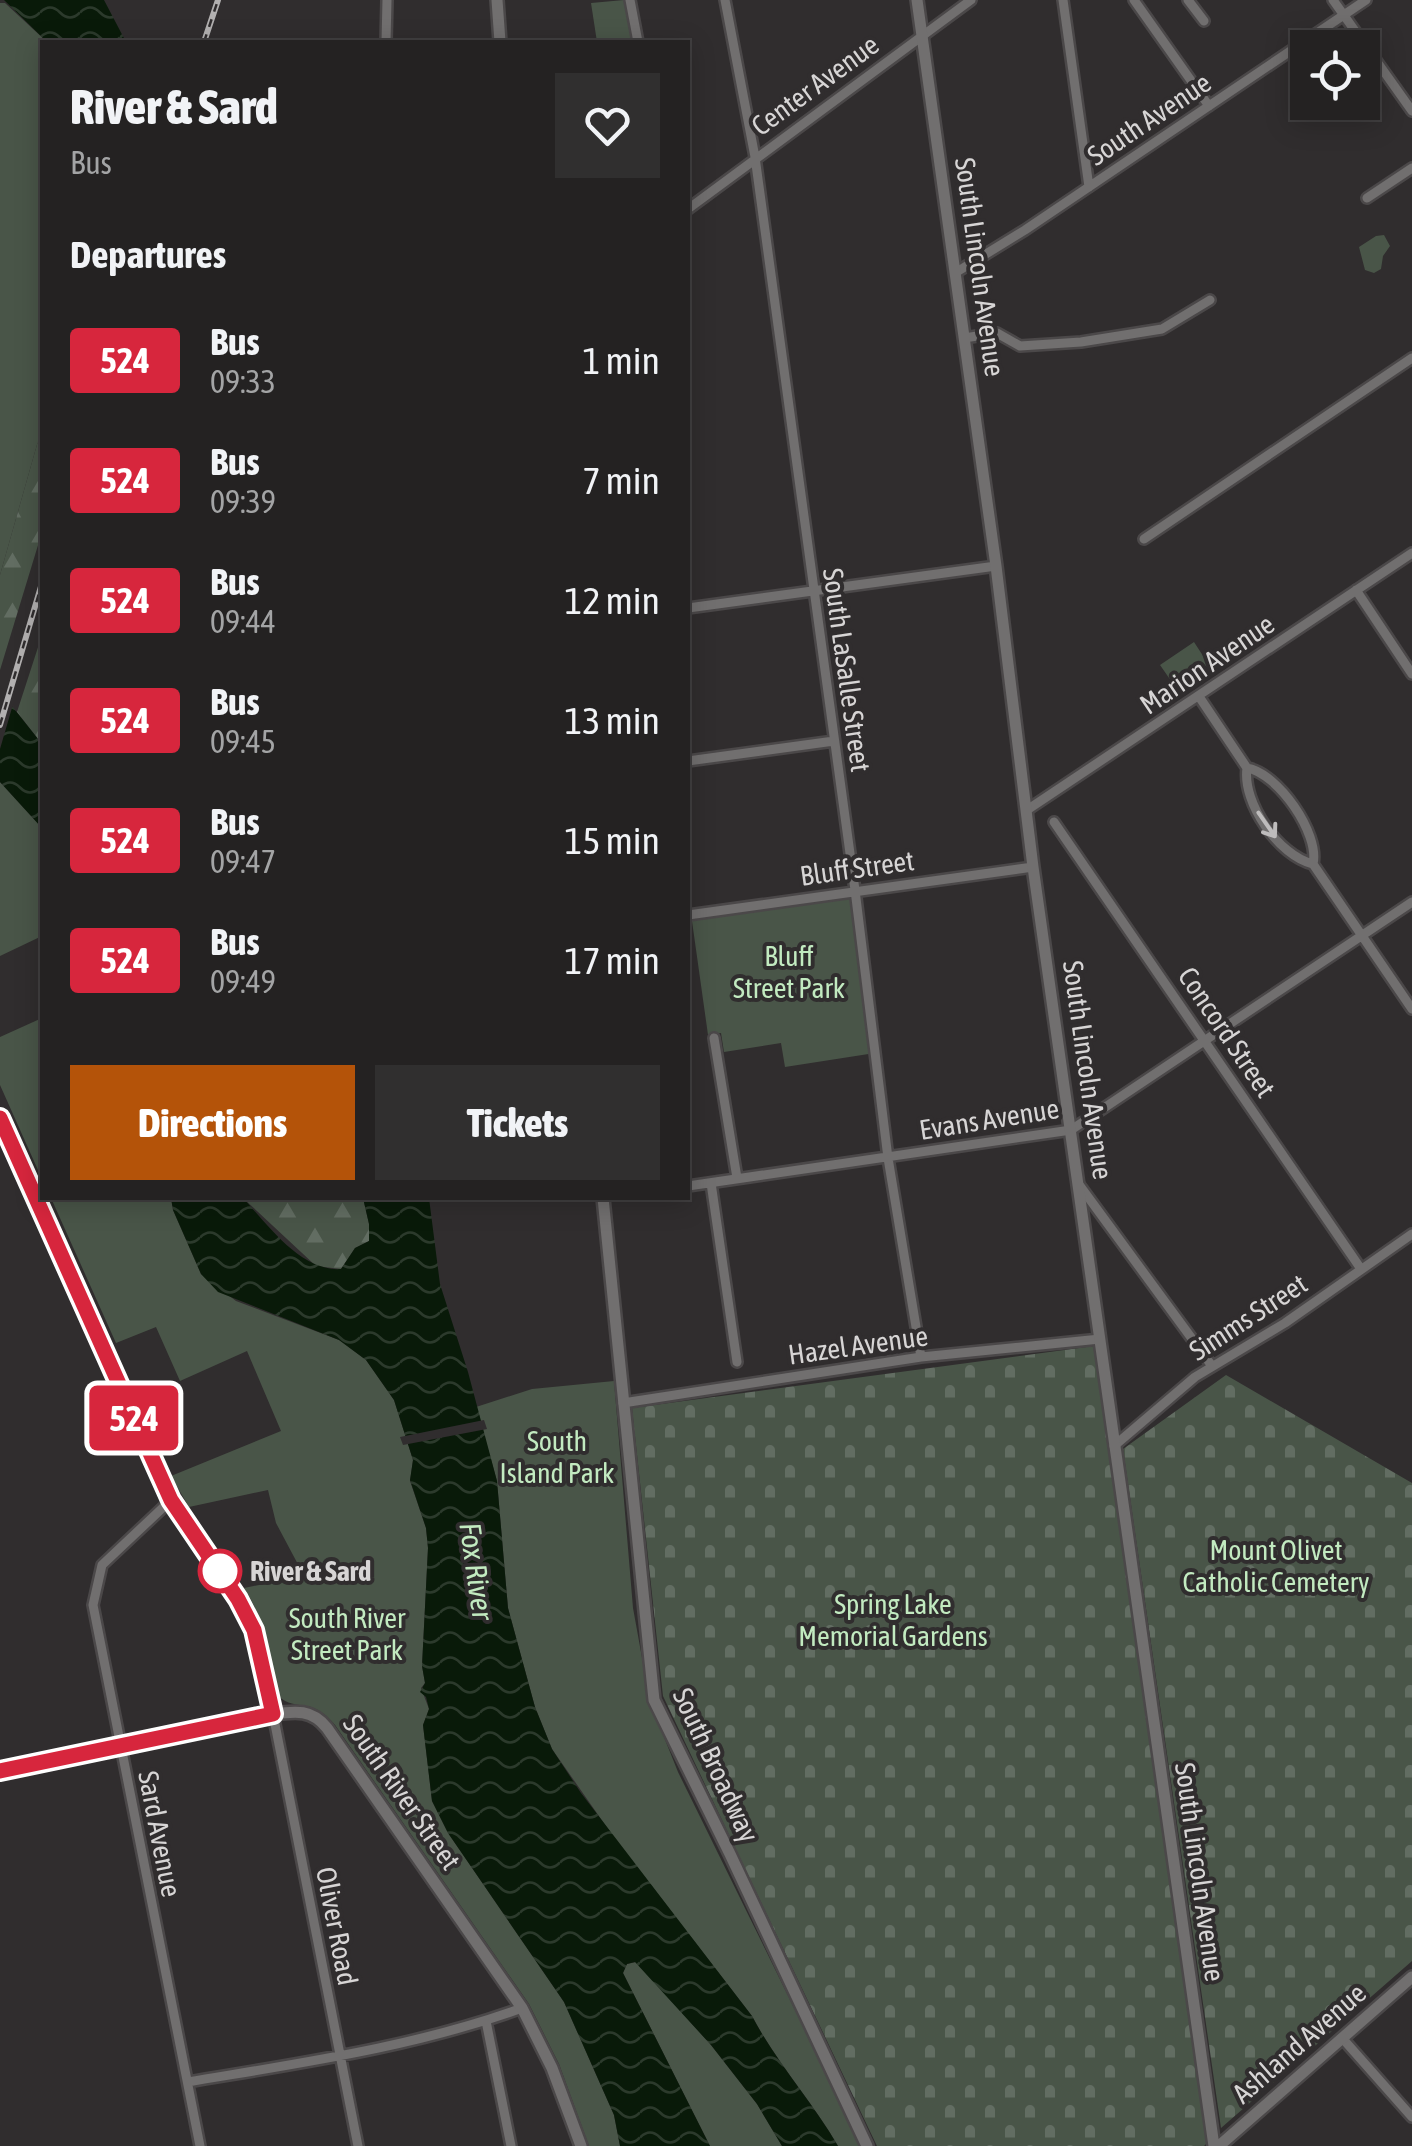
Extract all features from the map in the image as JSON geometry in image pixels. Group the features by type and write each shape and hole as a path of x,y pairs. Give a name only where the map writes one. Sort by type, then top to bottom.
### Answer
{"street":[{"path":"386,40 387,0"},
{"path":"497,0 500,40"},
{"path":"630,0 638,40"},
{"name":"South LaSalle Street","path":"725,0 755,157 888,1158 920,1352"},
{"name":"South Lincoln Avenue","path":"917,0 996,566 1033,866 1216,2146"},
{"name":"Center Avenue","path":"690,207 971,0"},
{"path":"1063,0 1089,186"},
{"path":"1134,0 1210,106"},
{"path":"1188,0 1204,21"},
{"path":"1334,0 1412,110"},
{"name":"South Avenue","path":"956,274 1366,0"},
{"path":"1367,198 1412,168"},
{"path":"964,338 996,334 1020,346 1162,330 1210,300"},
{"path":"1144,539 1412,358"},
{"name":"Marion Avenue","path":"1027,810 1412,553"},
{"path":"690,608 996,566"},
{"path":"1356,590 1412,674"},
{"path":"1200,698 1247,768 1248,798 1285,850 1298,860 1314,864"},
{"path":"690,760 834,741"},
{"path":"1247,768 1273,778 1311,835 1316,850 1314,864 1412,1009"},
{"name":"Concord Street","path":"1054,822 1361,1269"},
{"name":"Bluff Street","path":"690,915 1033,866"},
{"name":"Evans Avenue","path":"690,1186 1071,1130 1412,902"},
{"path":"714,1038 737,1178"},
{"path":"0,1118 171,1500 238,1599 254,1630 273,1714 0,1771"},
{"path":"711,1183 737,1362"},
{"path":"1080,1186 1212,1366"},
{"name":"South Broadway","path":"605,1200 654,1700 866,2146"},
{"name":"Simms Street","path":"1114,1446 1212,1366 1284,1323 1412,1234"},
{"name":"Hazel Avenue","path":"623,1403 920,1352 1100,1339"},
{"name":"Sard Avenue","path":"171,1500 102,1565 93,1604 200,2146"},
{"name":"South River Street","path":"273,1714 299,1711 318,1716 522,2008 552,2068 580,2146"},
{"name":"Oliver Road","path":"273,1714 358,2146"},
{"name":"Ashland Avenue","path":"1216,2146 1412,1977"},
{"path":"188,2082 340,2056 486,2021 522,2008"},
{"path":"486,2021 511,2146"},
{"path":"1342,2038 1412,2117"}],"green space":[{"path":"624,0 632,40 597,40 591,3"},
{"path":"0,3 5,3 45,40 40,40 40,434 0,575"},
{"path":"1384,235 1390,246 1381,269 1374,273 1365,270 1359,247"},
{"path":"40,434 40,539 0,670 0,575"},
{"path":"40,641 40,741 17,712"},
{"path":"1194,642 1209,665 1176,688 1160,665"},
{"path":"0,782 40,826 40,937 0,956"},
{"name":"Bluff Street Park","path":"855,890 875,1053 785,1067 781,1043 724,1052 721,1033 708,1035 691,914"},
{"path":"40,1019 40,1175 0,1085 0,1037"},
{"name":"South River Street Park","path":"52,1200 171,1200 201,1274 236,1301 339,1340 366,1360 394,1400 413,1460 410,1481 426,1528 428,1548 422,1666 425,1683 421,1688 429,1709 423,1725 432,1801 448,1833 564,2002 614,2115 620,2146 589,2146 559,2064 529,2004 335,1725 318,1710 278,1696 262,1627 244,1588 279,1581 301,1570 276,1523 268,1490 189,1507 171,1476 281,1431 247,1351 180,1381 156,1327 116,1343"},
{"path":"245,1200 363,1200 369,1241 355,1248 341,1269 316,1266"},
{"name":"Spring Lake Memorial Gardens","path":"1094,1346 1207,2143 877,2146 663,1696 632,1408"},
{"name":"Mount Olivet Catholic Cemetery","path":"1226,1375 1412,1483 1412,1961 1221,2128 1123,1449"},
{"name":"South Island Park","path":"614,1381 633,1608 650,1702 678,1772 862,2146 838,2146 752,2016 615,1839 552,1749 535,1707 508,1608 497,1481 476,1407 532,1389"},
{"path":"636,1962 711,2045 757,2104 782,2146 710,2146 623,1973 627,1964"}],"water":[{"path":"4,0 104,0 125,40 45,40"},
{"path":"0,691 40,741 40,826 0,782"},
{"name":"Fox River","path":"171,1200 245,1200 299,1255 326,1268 341,1269 355,1248 369,1241 363,1200 429,1200 440,1284 497,1481 508,1608 535,1707 552,1749 581,1793 752,2016 838,2146 782,2146 757,2104 711,2045 635,1962 627,1964 623,1973 710,2146 620,2146 614,2115 564,2002 448,1833 432,1801 423,1725 429,1709 420,1692 425,1683 422,1666 428,1548 426,1528 410,1480 413,1460 394,1400 366,1360 339,1340 218,1292 201,1274"}],"pier":[{"path":"0,686 14,701 0,749"},
{"path":"484,1420 487,1429 403,1445 400,1437"}],"railway":[{"path":"205,40 218,0"},
{"path":"0,725 40,590"}],"bus line":[{"name":"524","path":"0,1118 171,1500 238,1599 254,1630 273,1714 0,1771"}],"place":[{"name":"River & Sard","path":"220,1571"}]}
